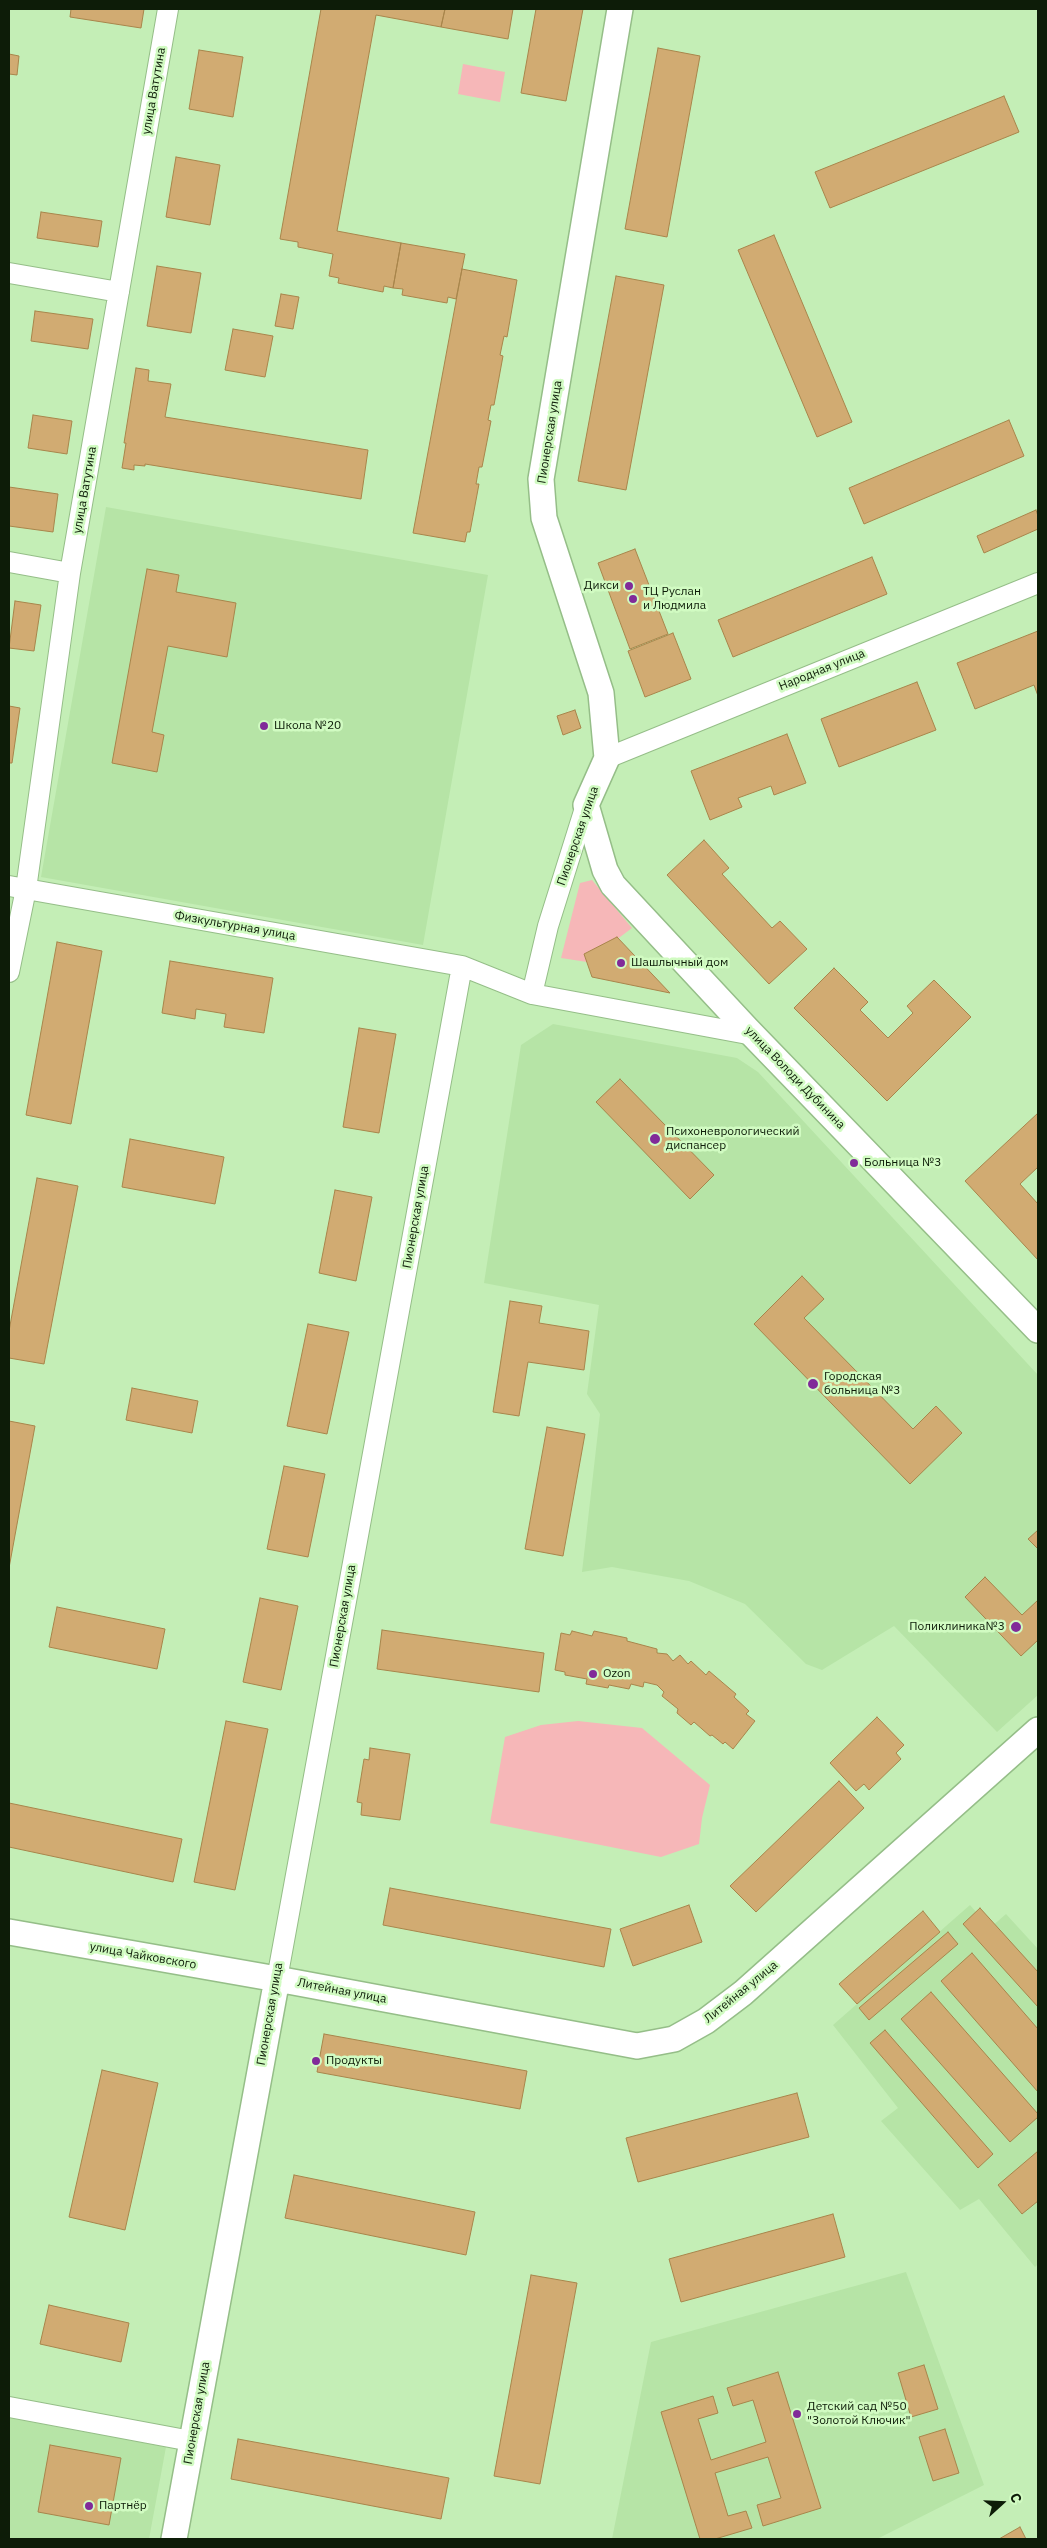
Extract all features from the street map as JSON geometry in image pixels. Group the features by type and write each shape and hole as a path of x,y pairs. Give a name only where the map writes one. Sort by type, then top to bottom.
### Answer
{"street":[{"name":"улица Ватутина","path":"9,972 17,887 168,9"},
{"name":"Пионерская улица","path":"532,994 548,926 586,805 607,758 601,693 544,518 541,480 620,9"},
{"path":"9,273 119,292"},
{"path":"9,562 70,573"},
{"name":"Народная улица","path":"607,758 1038,583"},
{"name":"улица Володи Дубинина","path":"586,805 605,870 613,885 753,1035 1038,1330"},
{"name":"Физкультурная улица","path":"17,887 462,966"},
{"path":"462,966 532,994 753,1035"},
{"name":"Пионерская улица","path":"174,2539 462,966"},
{"name":"Литейная улица","path":"277,1979 638,2046 674,2039 706,2021 743,1993 1038,1730"},
{"name":"улица Чайковского","path":"9,1932 277,1979"},
{"path":"9,2406 191,2441"}],"shaded area":[{"path":"463,64 505,72 500,102 458,94"},
{"name":"Школа №20","path":"106,507 488,575 423,945 41,877"},
{"path":"592,880 632,928 587,962 561,958 580,883"},
{"name":"Городская больница №3","path":"553,1024 737,1058 758,1072 1038,1375 1038,1695 997,1732 894,1626 822,1670 806,1664 745,1604 689,1581 612,1567 582,1572 600,1414 587,1394 599,1305 484,1283 521,1045"},
{"path":"578,1721 642,1728 710,1785 702,1818 699,1844 661,1857 490,1823 505,1737 541,1725"},
{"path":"970,1905 990,1928 1006,1914 1038,1949 1038,2264 1035,2267 979,2199 960,2210 881,2121 898,2108 833,2025"},
{"name":"Детский сад №50 \"Золотой Ключик\"","path":"906,2272 984,2485 877,2539 612,2539 651,2342"},
{"path":"9,2418 166,2447 149,2539 9,2539"}],"building":[{"path":"71,9 144,9 141,28 70,17"},
{"path":"321,9 445,9 441,27 376,15 337,231 401,243 393,288 384,286 383,292 338,283 339,278 329,276 333,254 298,247 298,242 280,239"},
{"path":"445,9 513,9 508,39 441,27"},
{"path":"536,9 583,9 566,101 521,93"},
{"path":"658,48 700,56 667,237 625,229"},
{"path":"199,50 243,57 233,117 189,109"},
{"path":"9,54 19,56 17,75 9,74"},
{"path":"1004,96 1019,132 830,208 815,172"},
{"path":"176,157 220,165 210,225 166,217"},
{"path":"41,212 102,221 98,247 37,238"},
{"path":"774,235 852,422 817,437 738,250"},
{"path":"401,243 465,254 456,299 448,297 447,303 402,295 403,289 393,288"},
{"path":"157,266 201,273 191,333 147,326"},
{"path":"462,269 517,280 507,337 504,336 500,355 503,356 494,405 491,405 488,420 491,421 482,467 479,467 476,484 479,484 470,532 467,532 465,542 413,533"},
{"path":"616,276 664,285 626,490 578,481"},
{"path":"281,294 299,297 293,329 275,326"},
{"path":"35,311 93,319 88,349 31,341"},
{"path":"233,329 273,336 265,377 225,370"},
{"path":"136,368 149,370 148,381 171,384 165,417 368,450 361,499 145,464 145,466 134,465 134,470 122,468"},
{"path":"33,415 72,421 67,454 28,448"},
{"path":"1009,420 1024,456 864,524 849,488"},
{"path":"9,487 58,494 53,532 9,526"},
{"path":"1036,510 1038,529 984,553 977,536"},
{"name":"ТЦ Руслан и Людмила","path":"635,549 668,634 630,649 598,563"},
{"path":"872,557 887,594 733,657 718,620"},
{"path":"147,569 179,575 176,592 236,603 227,657 168,646 152,732 164,735 157,772 112,763"},
{"path":"15,601 41,605 34,651 9,648"},
{"path":"1038,631 1038,696 1034,685 975,709 957,663"},
{"path":"673,633 691,679 645,697 628,651"},
{"path":"917,682 936,730 839,767 821,719"},
{"path":"9,706 20,708 12,763 9,763"},
{"path":"575,710 581,728 563,735 557,716"},
{"path":"787,734 806,783 774,795 771,786 738,798 742,807 710,820 691,771"},
{"path":"704,840 729,868 722,874 772,928 780,921 807,949 769,984 667,875"},
{"path":"617,937 670,993 592,977 584,954"},
{"path":"57,942 102,951 71,1124 26,1115"},
{"path":"170,961 273,978 264,1033 224,1027 226,1014 196,1009 195,1019 162,1013"},
{"path":"834,968 868,1002 860,1010 888,1038 913,1013 907,1006 934,980 971,1017 887,1101 794,1008"},
{"path":"359,1028 396,1034 379,1133 343,1127"},
{"name":"Психоневрологический диспансер","path":"620,1079 714,1175 690,1199 596,1102"},
{"path":"1038,1113 1038,1167 1020,1184 1038,1204 1038,1260 965,1181"},
{"path":"130,1139 224,1157 215,1204 122,1187"},
{"path":"37,1178 78,1186 44,1364 9,1358 9,1331"},
{"path":"335,1190 372,1197 356,1281 319,1273"},
{"path":"802,1276 824,1299 804,1318 913,1429 936,1406 962,1433 910,1484 754,1324"},
{"path":"510,1301 542,1306 539,1323 589,1331 584,1370 528,1362 519,1416 493,1412"},
{"path":"308,1324 349,1332 327,1434 287,1426"},
{"path":"132,1388 198,1401 192,1433 126,1420"},
{"path":"9,1421 35,1426 9,1568"},
{"path":"547,1427 585,1434 563,1556 525,1549"},
{"path":"284,1466 325,1474 308,1557 267,1549"},
{"path":"1038,1530 1038,1549 1028,1539"},
{"name":"Поликлиника№3","path":"985,1577 1022,1615 1038,1600 1038,1640 1021,1656 965,1597"},
{"path":"260,1598 298,1606 281,1690 243,1682"},
{"path":"57,1607 165,1629 157,1669 49,1647"},
{"path":"382,1630 544,1653 539,1692 377,1669"},
{"path":"572,1631 592,1636 594,1631 627,1638 627,1641 657,1649 657,1653 667,1654 673,1661 680,1655 688,1664 691,1661 706,1675 709,1671 736,1694 734,1697 749,1711 746,1714 755,1721 733,1749 725,1742 723,1744 712,1735 710,1736 694,1722 691,1725 677,1713 678,1709 662,1696 664,1692 657,1685 644,1682 643,1687 631,1684 629,1689 609,1685 608,1688 586,1684 587,1679 565,1675 565,1672 555,1670 561,1633 570,1635"},
{"path":"877,1717 904,1745 896,1753 901,1759 869,1790 864,1784 856,1791 830,1763"},
{"path":"226,1721 268,1729 235,1890 194,1882"},
{"path":"370,1748 410,1754 400,1820 361,1815 362,1803 357,1802 364,1759 369,1760"},
{"path":"839,1781 864,1808 756,1912 730,1886"},
{"path":"9,1803 182,1839 173,1882 9,1847"},
{"path":"390,1888 611,1929 604,1967 383,1925"},
{"path":"689,1905 702,1942 633,1966 620,1929"},
{"path":"980,1908 1038,1972 1038,2007 963,1924"},
{"path":"923,1911 940,1932 857,2004 839,1984"},
{"path":"948,1932 958,1944 869,2020 859,2008"},
{"path":"972,1953 1038,2029 1038,2092 941,1981"},
{"path":"931,1992 1038,2114 1038,2117 1010,2142 901,2019"},
{"path":"885,2030 993,2154 978,2168 870,2043"},
{"path":"324,2034 527,2071 520,2109 317,2072"},
{"path":"102,2070 158,2083 125,2230 69,2217"},
{"path":"797,2093 809,2137 638,2182 626,2138"},
{"path":"1038,2151 1038,2201 1022,2214 998,2185"},
{"path":"294,2175 475,2212 466,2255 285,2218"},
{"path":"833,2214 845,2257 681,2302 669,2259"},
{"path":"531,2275 577,2283 540,2484 494,2476"},
{"path":"49,2305 129,2323 121,2362 40,2344"},
{"path":"924,2365 938,2409 911,2417 898,2373"},
{"path":"778,2372 821,2508 763,2526 757,2505 781,2498 768,2457 715,2473 728,2516 746,2511 752,2528 715,2539 700,2539 661,2412 713,2396 718,2413 698,2419 711,2460 766,2442 753,2400 733,2406 727,2388"},
{"path":"945,2429 959,2473 933,2481 919,2437"},
{"path":"238,2439 449,2478 441,2519 231,2479"},
{"path":"50,2445 121,2458 109,2525 38,2512"},
{"path":"1020,2527 1026,2539 999,2539"}],"place":[{"name":"Дикси","path":"629,586"},
{"name":"ТЦ Руслан и Людмила","path":"633,599"},
{"name":"Школа №20","path":"264,726"},
{"name":"Шашлычный дом","path":"621,963"},
{"name":"Психоневрологический диспансер","path":"655,1139"},
{"name":"Больница №3","path":"854,1163"},
{"name":"Городская больница №3","path":"813,1384"},
{"name":"Поликлиника№3","path":"1016,1627"},
{"name":"Ozon","path":"593,1674"},
{"name":"Продукты","path":"316,2061"},
{"name":"Детский сад №50 \"Золотой Ключик\"","path":"797,2414"},
{"name":"Партнёр","path":"89,2506"}]}
